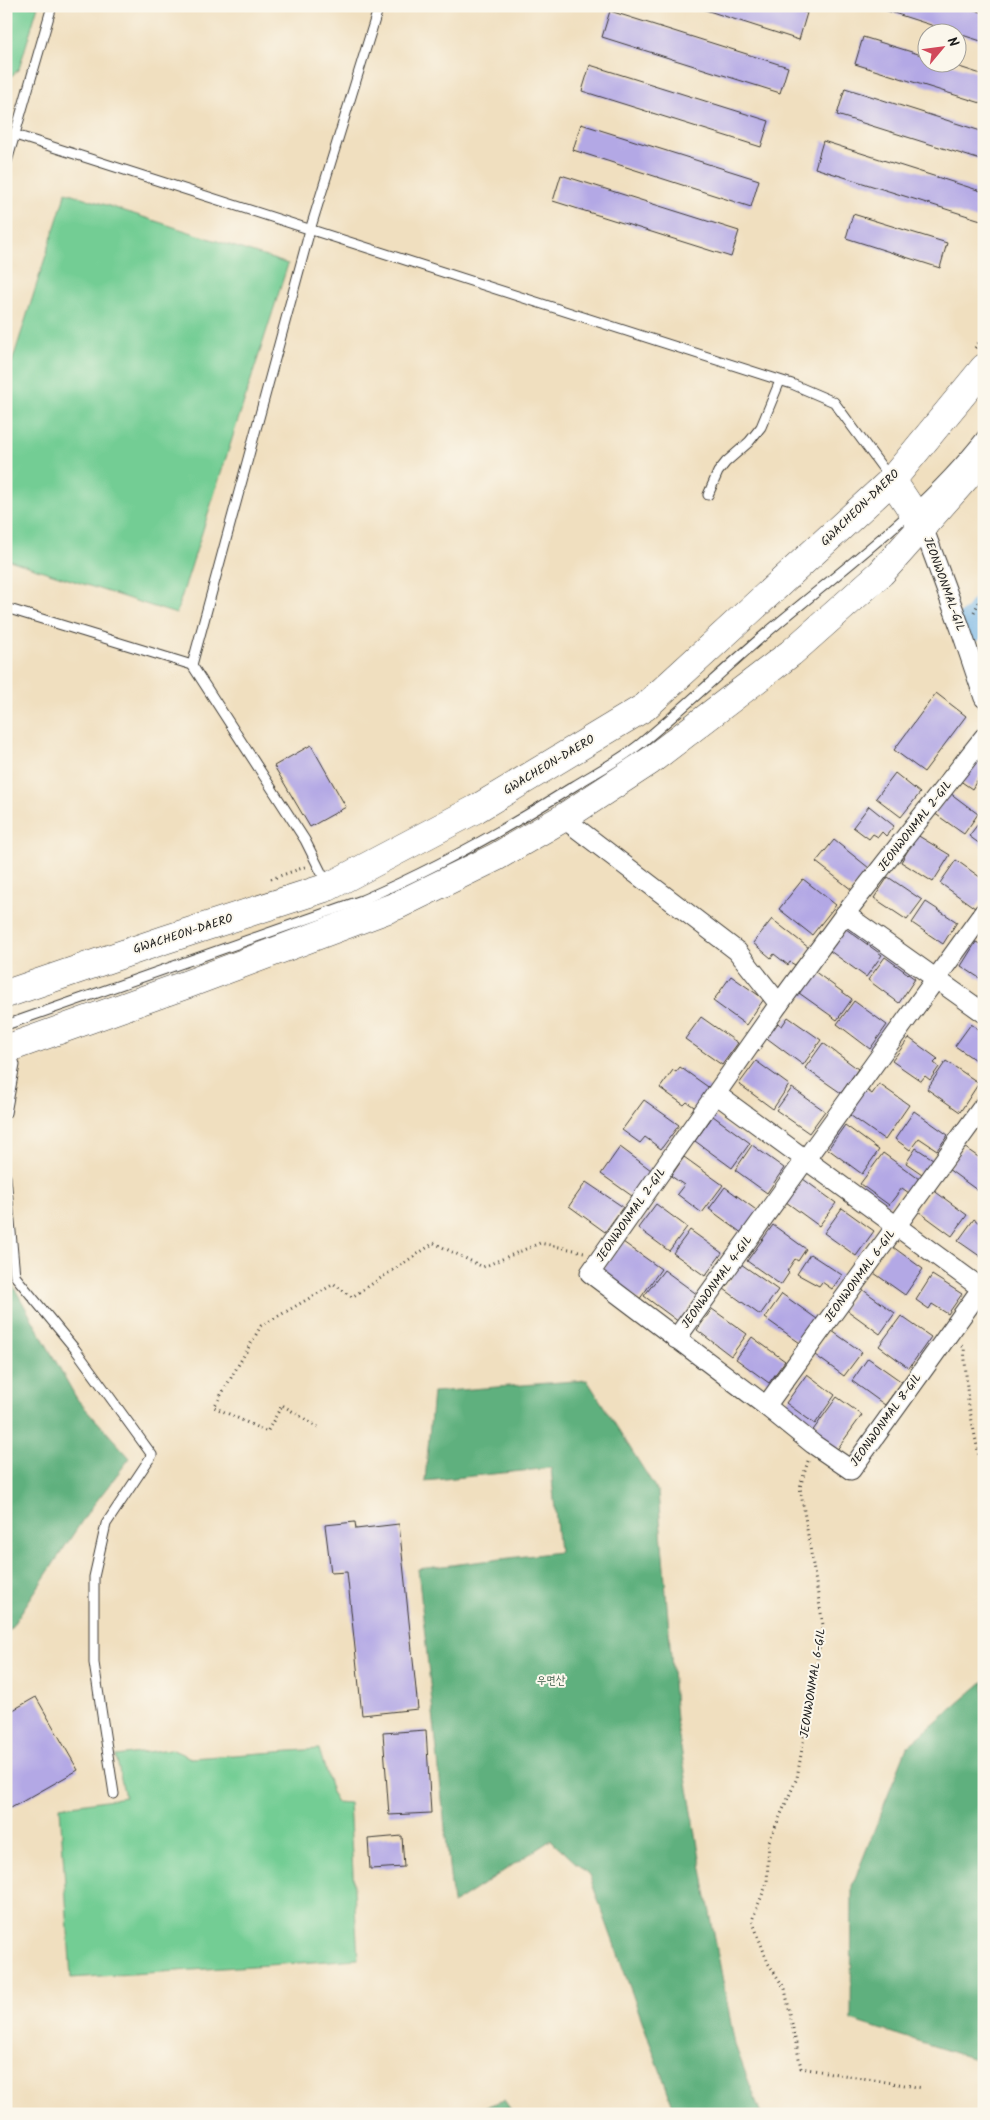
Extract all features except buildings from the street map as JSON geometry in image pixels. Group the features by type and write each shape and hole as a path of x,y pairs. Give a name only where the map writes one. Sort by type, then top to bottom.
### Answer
{"main road":[{"name":"GWACHEON-DAERO","path":"6,994 328,886 476,809 645,707 892,480 979,359"},
{"path":"7,1039 188,984 396,906 496,857 563,818 650,761 791,653 881,573 917,518 984,458"},
{"path":"892,480 917,518"}],"street":[{"name":"JEONWONMAL-GIL","path":"917,518 960,628 984,698"},
{"name":"JEONWONMAL 2-GIL","path":"676,1339 590,1273 779,1004 846,914 984,737"},
{"path":"563,818 738,951 779,1004"},
{"name":"JEONWONMAL 4-GIL","path":"766,1406 676,1339 984,912"},
{"path":"846,914 984,1013"},
{"path":"716,1094 898,1226"},
{"name":"JEONWONMAL 6-GIL","path":"766,1406 984,1105"},
{"name":"JEONWONMAL 6-GIL","path":"898,1226 983,1287"},
{"name":"JEONWONMAL 8-GIL","path":"813,1444 851,1470 983,1287"},
{"path":"766,1406 813,1444"}],"lane":[{"path":"6,165 11,134 52,6"},
{"path":"192,665 310,230 379,6"},
{"path":"11,134 780,381 834,402 892,480"},
{"path":"708,495 718,472 726,462 749,442 761,427 780,381"},
{"path":"6,1113 15,1065 7,1039 362,900 408,880 529,815 638,746 774,626 863,553 917,518 984,433"},
{"path":"6,608 192,665 305,840 328,886"},
{"path":"6,1177 14,1276 75,1349 152,1455 106,1524 94,1577 94,1662 114,1794"}],"path":[{"path":"979,359 984,336"},
{"path":"271,880 316,862"},
{"path":"318,1427 282,1406 267,1432 214,1407 261,1326 334,1284 352,1297 434,1243 483,1267 540,1243 602,1256"},
{"path":"948,1334 964,1347 968,1401 984,1481"},
{"name":"JEONWONMAL 6-GIL","path":"813,1444 800,1487 823,1625 797,1778 769,1841 767,1883 752,1920 768,1963 785,1989 801,2068 923,2088"}],"green space":[{"path":"6,6 38,6 19,69 6,81"},
{"path":"66,192 288,264 176,614 6,559 6,381"},
{"path":"6,1273 77,1399 130,1458 88,1512 6,1635"},
{"name":"우면산","path":"587,1380 658,1492 676,1720 735,2045 761,2114 676,2114 589,1875 551,1840 453,1904 418,1569 559,1552 551,1468 425,1481 433,1392"},
{"path":"984,1681 984,2062 851,2020 852,1886 907,1747"},
{"path":"171,1749 191,1758 319,1749 335,1802 349,1803 358,1959 71,1978 60,1807 125,1797 116,1756"},
{"path":"504,2100 514,2114 466,2114"}],"waterway":[{"path":"972,625 981,619 984,612"}]}
